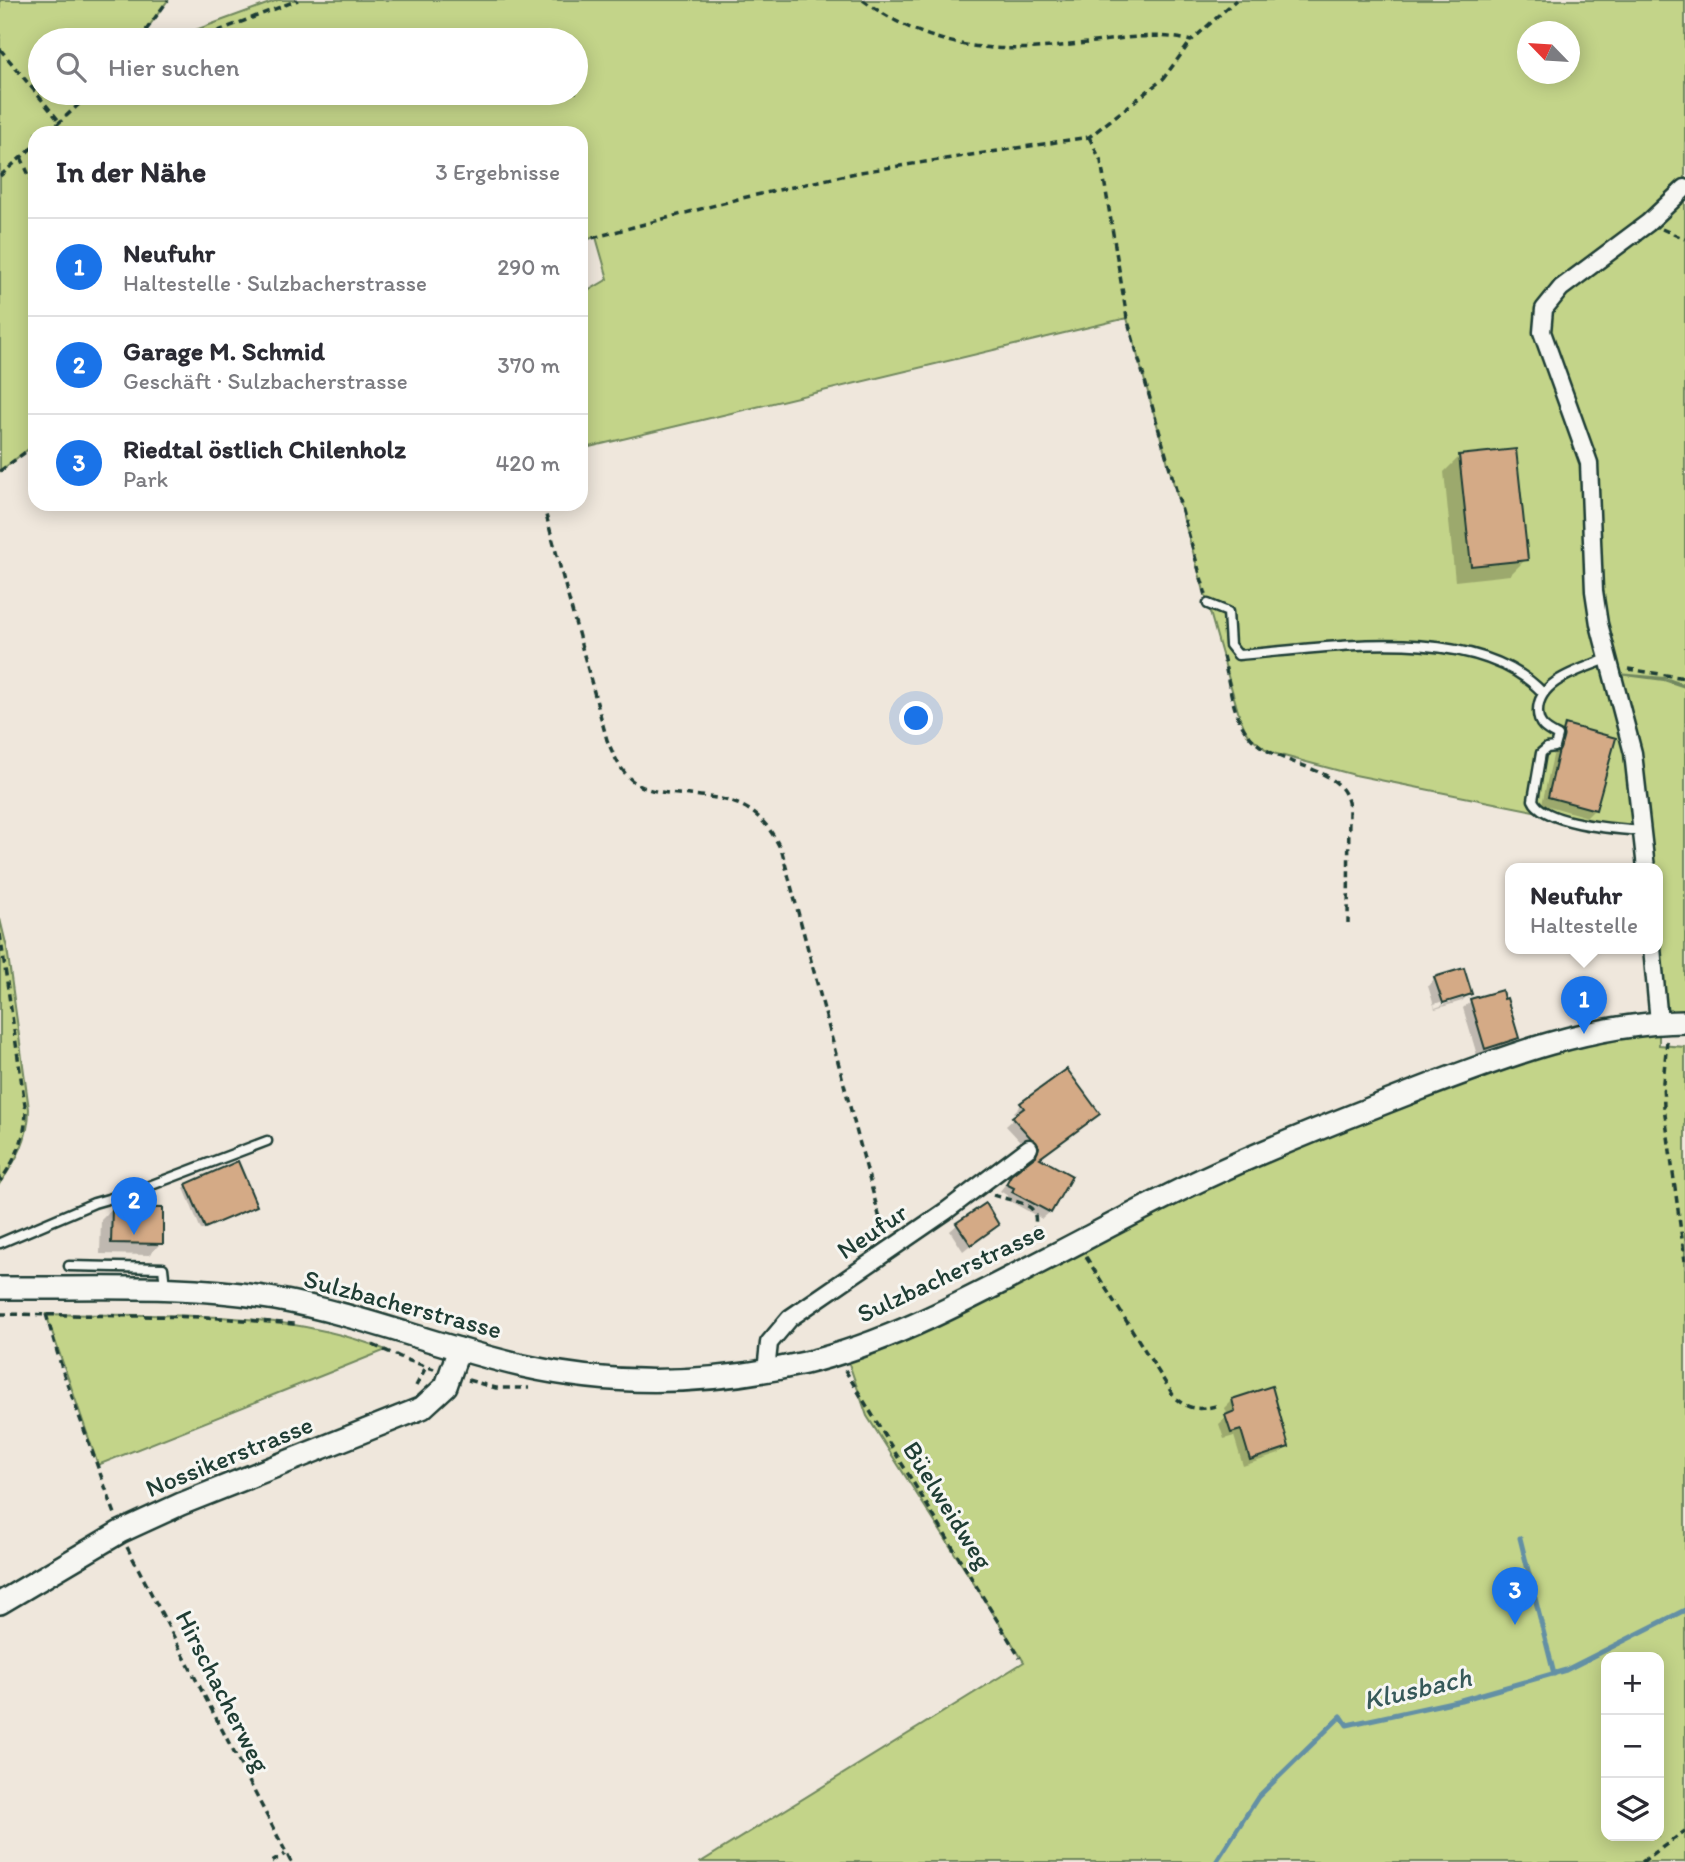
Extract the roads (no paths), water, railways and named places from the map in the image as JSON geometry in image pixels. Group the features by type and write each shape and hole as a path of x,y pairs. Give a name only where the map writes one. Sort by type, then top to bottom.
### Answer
{"street":[{"path":"1646,863 1633,753 1594,592 1589,463 1542,332 1544,309 1561,288 1648,223 1685,188"},
{"path":"1654,954 1663,1031"},
{"name":"Sulzbacherstrasse","path":"0,1288 165,1289 223,1292 276,1299 355,1317 524,1366 628,1381 676,1380 766,1371 845,1352 915,1326 1210,1176 1330,1124 1460,1074 1566,1038 1663,1031 1685,1022"},
{"name":"Neufur","path":"766,1371 765,1352 781,1326 1029,1147"},
{"name":"Nossikerstrasse","path":"0,1603 120,1532 181,1504 422,1408 446,1386 459,1349"}],"lane":[{"path":"1208,604 1228,612 1231,648 1238,655 1378,645 1425,647 1508,665 1543,693"},
{"path":"1610,663 1557,681 1543,693 1538,709 1541,725 1558,736 1555,747 1547,748 1541,753 1532,791 1536,807 1560,818 1643,831"},
{"path":"0,1243 94,1203 136,1191 267,1141"},
{"path":"69,1266 163,1268 165,1289"}],"waterway":[{"path":"1520,1538 1554,1674"},
{"name":"Klusbach","path":"1216,1862 1258,1797 1341,1716 1347,1725 1461,1700 1566,1670 1685,1610"}],"place":[{"name":"Neufuhr","path":"1584,1034"},
{"name":"Garage M. Schmid","path":"134,1235"},
{"name":"Riedtal östlich Chilenholz","path":"1515,1625"}]}
